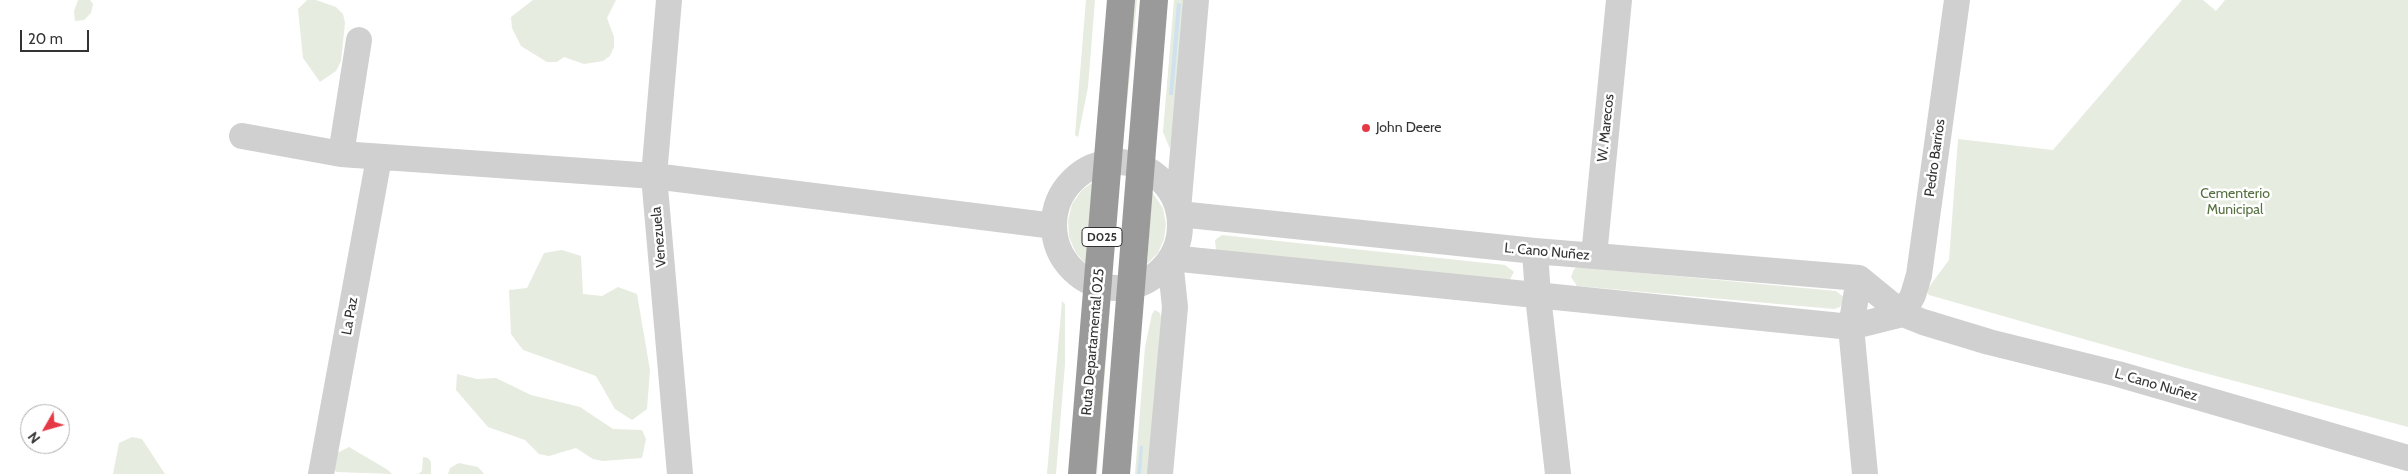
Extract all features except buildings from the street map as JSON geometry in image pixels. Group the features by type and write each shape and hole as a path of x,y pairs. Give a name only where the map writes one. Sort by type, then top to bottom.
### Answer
{"highway":[{"name":"Ruta Departamental 025","path":"1082,474 1121,0"},
{"name":"D025","path":"1116,474 1154,0"}],"street":[{"name":"Venezuela","path":"668,0 654,176 680,474"},
{"path":"1179,212 1173,194 1160,179 1141,167 1130,163 1108,162 1092,167 1078,176 1066,188 1058,202 1054,226 1058,248 1068,264 1081,276 1098,285 1120,288 1146,281 1160,272 1171,259 1177,246 1180,230 1179,212 1196,0"},
{"name":"W. Marecos","path":"1594,256 1619,0"},
{"name":"Pedro Barrios","path":"1903,314 1913,296 1919,275 1957,0"},
{"path":"342,154 359,40"},
{"path":"242,136 342,154 654,176 1054,226"},
{"name":"La Paz","path":"321,474 379,158"},
{"name":"L. Cano Nuñez","path":"1179,212 1535,251 1859,278 1903,314 1989,342 2126,376 2408,458"},
{"path":"1535,251 1538,296 1558,474"},
{"path":"1171,259 1851,327 1903,314"},
{"path":"1160,474 1174,307 1171,259"},
{"path":"1859,278 1851,327 1865,474"}],"green space":[{"path":"78,0 90,0 93,4 91,13 84,20 75,21 74,11"},
{"path":"307,0 316,0 336,7 343,14 345,23 341,61 336,71 320,82 303,58 298,9"},
{"path":"533,0 616,0 607,18 614,37 614,47 610,56 603,61 584,64 564,57 557,62 547,62 521,46 512,28 511,17"},
{"path":"1086,0 1095,0 1088,87 1078,137 1075,135"},
{"path":"1134,0 1137,0 1122,155 1121,154"},
{"path":"1174,0 1187,0 1170,149 1163,132"},
{"name":"Cementerio Municipal","path":"2182,0 2203,0 2216,11 2225,0 2408,0 2408,427 2182,367 1929,295 1926,291 1949,260 1958,139 2053,150"},
{"path":"1093,182 1085,263 1076,253 1069,237 1068,221 1072,204 1082,190"},
{"path":"1152,192 1163,208 1166,224 1164,239 1158,253 1147,264"},
{"path":"1222,235 1505,265 1514,272 1509,281 1216,250 1215,240"},
{"path":"562,250 581,256 583,294 602,296 618,287 637,294 650,370 647,409 632,420 615,409 596,376 523,350 511,334 509,290 527,288 544,253"},
{"path":"1578,267 1836,291 1845,298 1840,307 1834,309 1577,286 1571,277 1574,269"},
{"path":"1110,297 1097,474 1095,474"},
{"path":"1062,301 1065,304 1065,364 1056,474 1047,474"},
{"path":"1155,310 1160,313 1161,318 1149,474 1135,474 1145,347 1152,314"},
{"path":"457,374 477,379 496,378 531,395 580,407 613,429 642,430 646,439 642,458 603,461 593,459 576,448 549,456 539,454 525,440 488,427 456,390"},
{"path":"132,437 142,439 165,474 113,474 119,443"},
{"path":"349,447 392,474 336,472 333,468 335,454"},
{"path":"423,457 428,458 431,462 431,474 418,474 422,471"},
{"path":"459,463 478,467 484,474 448,474 450,468"}],"water":[{"path":"1177,3 1181,4 1173,95 1169,95"},
{"path":"1140,446 1143,446 1141,474 1137,474"}],"place":[{"name":"John Deere","path":"1366,128"}]}
